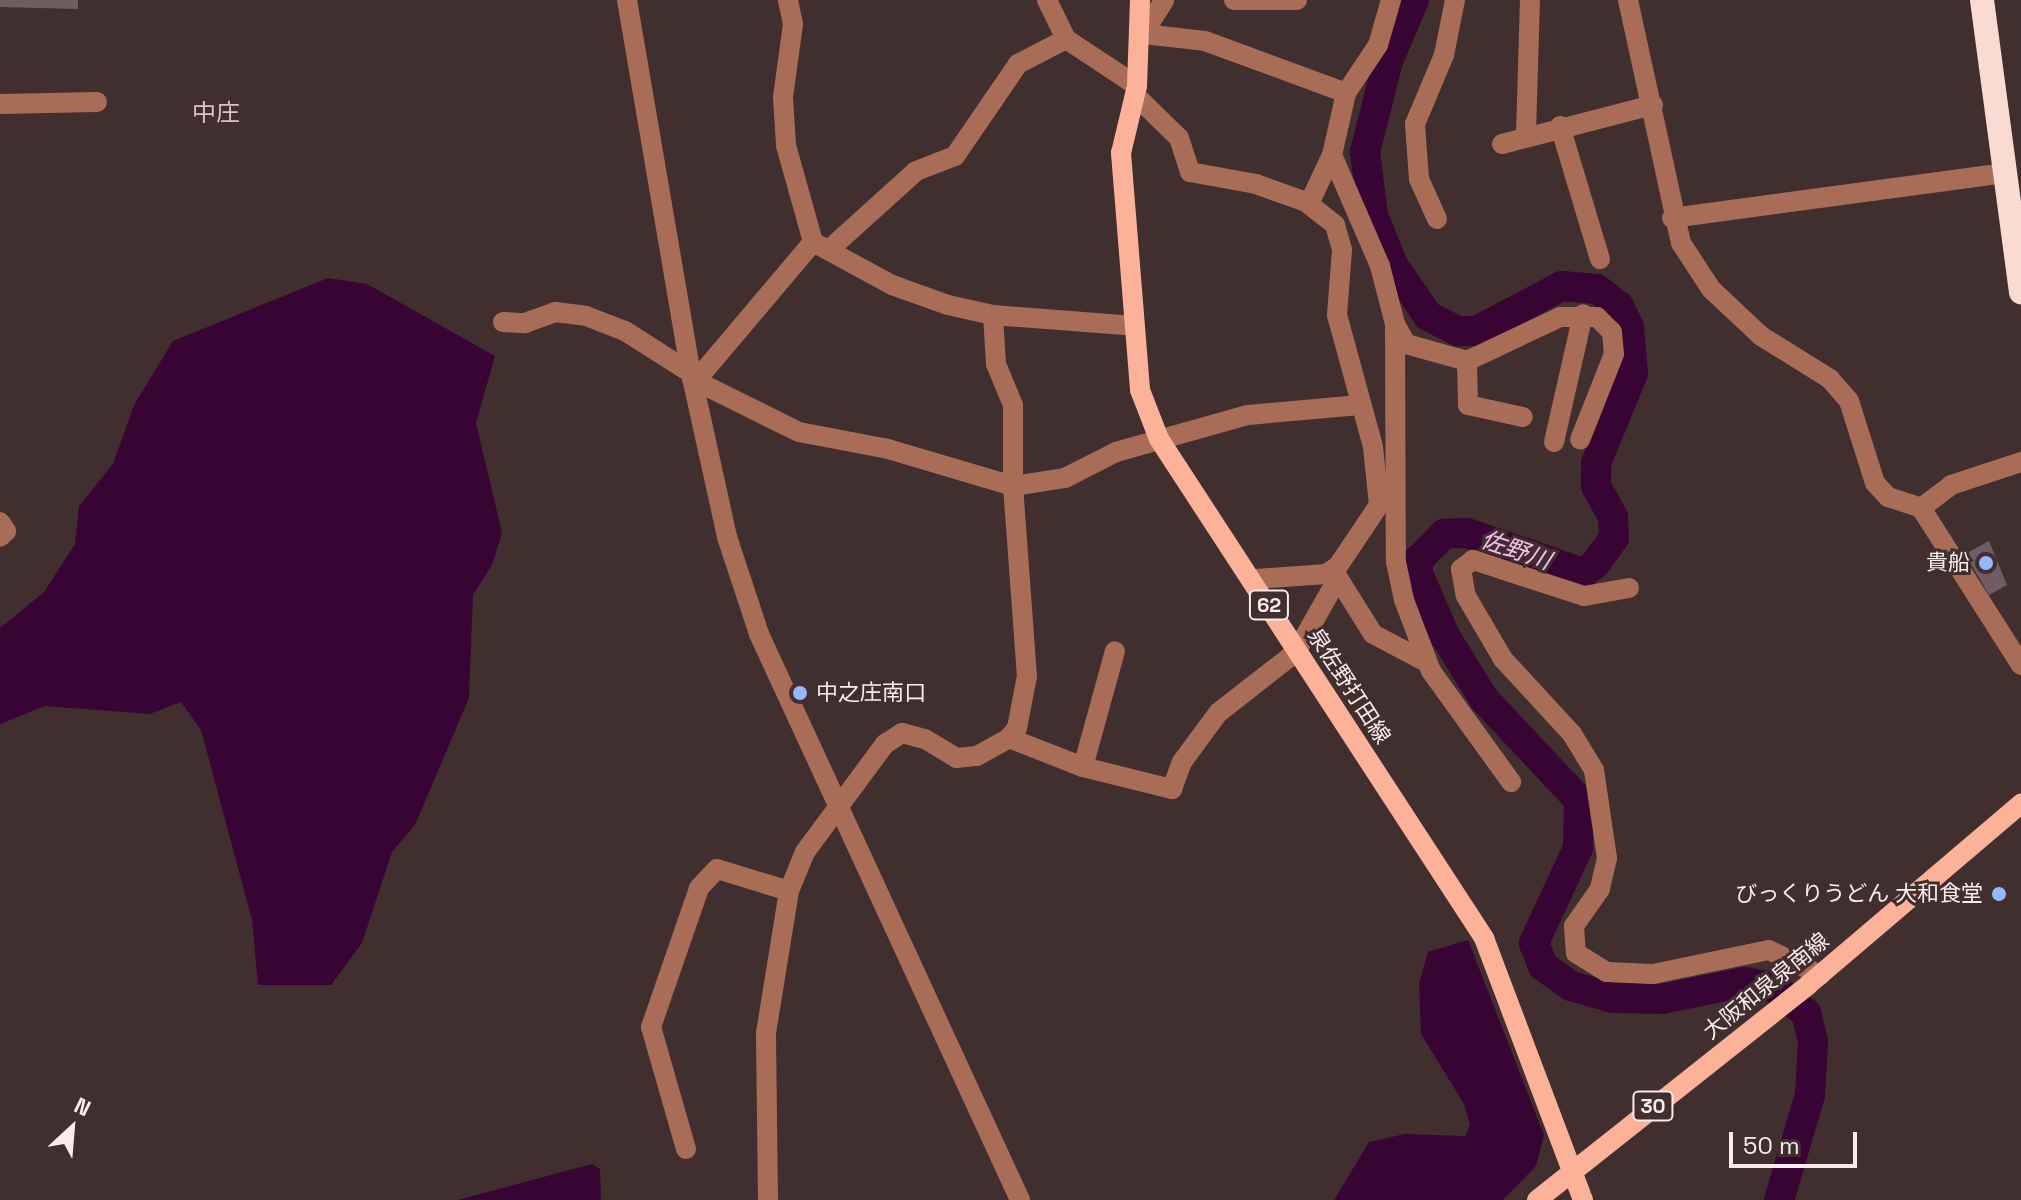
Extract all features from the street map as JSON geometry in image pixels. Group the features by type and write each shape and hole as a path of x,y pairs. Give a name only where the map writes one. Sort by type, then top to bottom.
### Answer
{"highway":[{"path":"1982,0 2020,280"}],"main road":[{"name":"泉佐野打田線","path":"1140,0 1143,34 1136,91 1121,153 1140,390 1159,439 1255,579 1296,652 1484,938 1568,1172 1583,1200"},
{"name":"大阪和泉泉南線","path":"1537,1200 1568,1172 1814,980 2021,804"}],"street":[{"path":"627,0 723,524 759,634 1020,1200"},
{"path":"788,0 793,24 783,97 786,145 822,244 892,285 993,315 1135,326"},
{"path":"1047,0 1066,39 1136,91 1179,138 1190,172 1256,184 1309,204 1335,225 1342,250 1337,315 1373,447 1396,562 1427,664 1511,782"},
{"path":"1164,0 1143,34 1205,41 1346,93"},
{"path":"1234,0 1297,0"},
{"path":"1309,204 1332,155 1346,93 1378,45 1391,0"},
{"path":"1437,219 1416,163 1415,124 1444,55 1455,0"},
{"path":"1526,134 1530,0"},
{"path":"1628,0 1653,105 1672,218 1711,289 1761,336 1830,379 1849,401 1875,483 1888,497 1921,508 2021,665"},
{"path":"694,376 822,244 916,171 955,156 1018,64 1066,39"},
{"path":"0,104 97,102"},
{"path":"1502,144 1526,134 1653,105"},
{"path":"1560,126 1600,259"},
{"path":"1332,155 1380,266 1395,324 1406,344 1467,361 1560,317 1583,314 1597,317 1612,332 1614,354 1580,440"},
{"path":"1672,218 2005,173"},
{"path":"503,322 525,323 555,312 586,316 625,331 694,376 799,432 888,449 1013,486 1065,478 1159,439 1248,415 1360,405"},
{"path":"1554,442 1583,314"},
{"path":"768,1200 766,1033 789,891 805,852 885,744 902,733 957,758 977,756 1009,738 1017,728 1027,676 1013,486 1013,405 996,364 993,315"},
{"path":"1009,738 1083,767 1172,789 1182,762 1218,713 1296,652 1335,574 1387,507 1395,324"},
{"path":"1467,361 1468,405 1523,417"},
{"path":"1564,397 1594,403"},
{"path":"1921,508 1951,485 2021,462"},
{"path":"0,522 6,531 0,537"},
{"path":"1629,588 1584,596 1473,560 1461,569 1466,596 1503,659 1572,734 1594,770 1607,858 1600,889 1574,926 1576,953 1607,972 1653,974 1769,950 1814,980"},
{"path":"1255,579 1335,574"},
{"path":"1335,574 1373,634 1427,664"},
{"path":"1083,767 1115,651"},
{"path":"686,1149 651,1027 699,888 717,869 789,891"}],"shaded area":[{"path":"328,278 367,284 495,356 476,423 502,533 492,565 473,595 469,698 415,825 392,852 362,943 331,985 258,985 252,920 201,730 181,702 150,714 45,706 0,724 0,628 44,592 75,544 79,506 113,464 134,405 173,341"},
{"path":"1468,940 1544,1135 1536,1166 1503,1200 1334,1200 1369,1142 1405,1134 1465,1136 1470,1125 1464,1104 1421,1034 1419,983 1428,952"},
{"path":"592,1164 600,1169 601,1200 458,1200"}],"building":[{"path":"0,0 78,0 78,9 0,7"},
{"name":"貴船","path":"1989,541 2007,585 1989,595 1965,554"}],"waterway":[{"name":"佐野川","path":"1414,0 1388,61 1365,152 1373,215 1393,265 1428,316 1458,331 1476,331 1562,286 1597,289 1619,306 1629,327 1633,373 1596,463 1596,486 1613,517 1614,538 1596,563 1583,573 1467,533 1444,534 1419,559 1417,571 1445,636 1484,699 1579,800 1578,848 1534,943 1543,966 1571,986 1613,998 1662,999 1745,982 1775,988 1806,1013 1813,1042 1810,1095 1779,1200"}],"place":[{"name":"貴船","path":"1986,563"},
{"name":"中之庄南口","path":"800,693"},
{"name":"びっくりうどん 大和食堂","path":"1999,894"}],"district":[{"name":"中庄","path":"216,113"}]}
